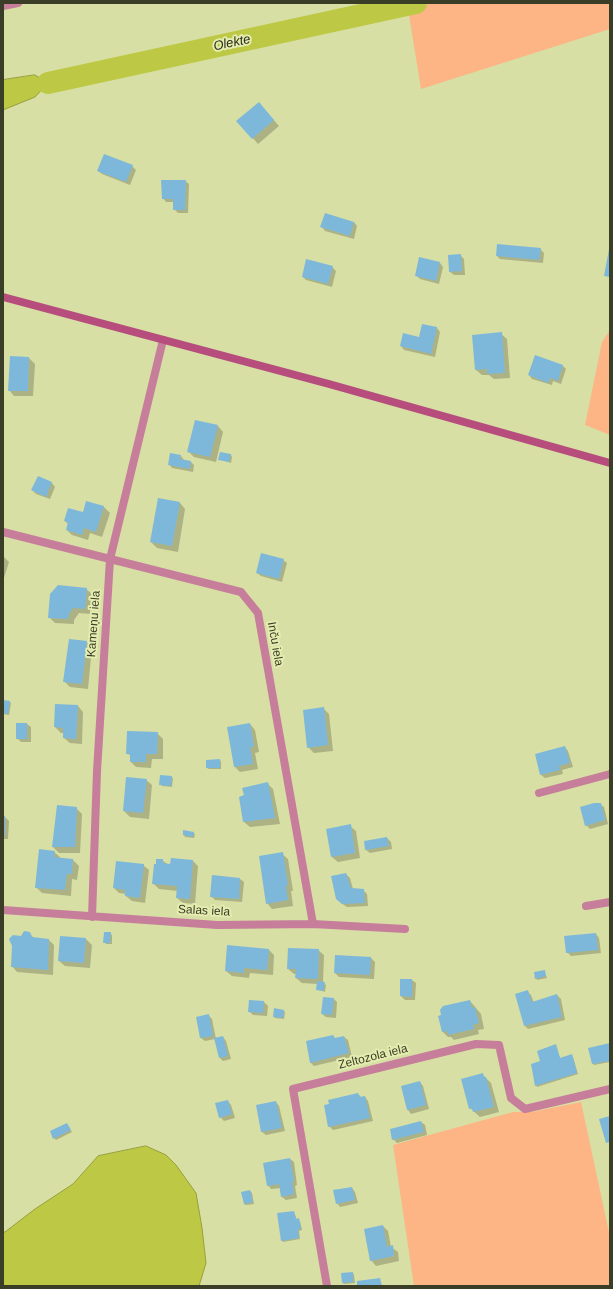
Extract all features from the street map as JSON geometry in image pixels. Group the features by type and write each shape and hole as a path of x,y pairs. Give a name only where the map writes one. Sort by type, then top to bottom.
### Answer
{"main road":[{"path":"3,297 336,386 610,463"}],"street":[{"path":"3,6 18,3"},
{"name":"Kameņu iela","path":"92,917 98,771 110,559 163,340"},
{"name":"Inču iela","path":"3,532 241,592 258,614 313,924"},
{"path":"539,793 610,774"},
{"path":"586,906 610,902"},
{"name":"Salas iela","path":"3,910 216,925 313,924 405,929"},
{"name":"Zeltozola iela","path":"327,1286 294,1088 476,1044 499,1045 511,1098 525,1109 610,1089"}],"shaded area":[{"path":"433,3 610,3 610,29 421,89 408,9"},
{"path":"35,75 48,83 35,97 3,110 3,80"},
{"path":"610,330 610,435 585,425 602,342"},
{"path":"581,1102 610,1237 610,1286 414,1286 393,1145 513,1112 532,1112"},
{"path":"146,1146 166,1155 176,1165 196,1193 206,1263 199,1286 3,1286 3,1232 73,1184 98,1156"}],"building":[{"path":"259,102 274,120 252,139 236,121"},
{"path":"104,154 133,165 126,182 97,171"},
{"path":"161,180 186,180 185,210 173,210 173,199 162,199"},
{"path":"325,213 354,222 350,236 320,227"},
{"path":"497,244 541,248 539,260 496,256"},
{"path":"610,249 610,277 604,276"},
{"path":"461,254 462,271 449,272 448,255"},
{"path":"419,257 440,262 436,281 415,276"},
{"path":"306,259 333,266 328,284 302,277"},
{"path":"422,324 437,327 431,354 400,346 403,333 419,337"},
{"path":"502,332 505,373 487,374 487,369 475,370 472,335"},
{"path":"535,355 563,365 558,381 550,378 548,383 528,375"},
{"path":"10,356 29,357 28,391 8,391"},
{"path":"195,420 218,425 210,457 187,452"},
{"path":"220,452 231,454 229,462 218,460"},
{"path":"170,453 181,455 180,459 191,461 190,469 168,465"},
{"path":"38,476 52,482 46,497 31,490"},
{"path":"158,498 180,502 172,546 150,542"},
{"path":"86,501 104,506 96,532 84,528 82,535 66,530 68,522 64,521 68,508 83,512"},
{"path":"261,553 284,559 279,579 256,573"},
{"path":"58,585 87,588 85,609 73,608 68,619 48,618 50,594"},
{"path":"69,639 87,641 82,684 63,682"},
{"path":"3,700 10,701 8,714 3,713"},
{"path":"55,704 78,705 76,739 63,738 63,728 54,727"},
{"path":"324,707 328,745 307,748 303,710"},
{"path":"16,723 27,723 27,739 16,739"},
{"path":"250,723 254,747 250,747 253,764 234,767 227,727"},
{"path":"127,731 158,732 157,754 146,754 146,762 130,762 130,754 126,754"},
{"path":"565,746 570,763 559,766 560,770 540,775 535,754"},
{"path":"220,759 220,768 206,768 206,760"},
{"path":"160,775 172,776 171,786 159,785"},
{"path":"126,777 147,779 143,813 123,811"},
{"path":"268,782 275,818 243,822 239,797 244,795 242,788"},
{"path":"594,803 601,803 605,820 585,826 580,807"},
{"path":"57,805 77,807 75,847 52,847"},
{"path":"3,816 5,816 5,836 3,835"},
{"path":"351,824 355,853 331,857 326,829"},
{"path":"183,830 194,832 193,837 183,835"},
{"path":"387,837 389,846 365,850 364,841"},
{"path":"39,849 55,851 54,857 73,859 72,874 67,874 65,890 35,888"},
{"path":"283,852 288,885 286,886 288,900 266,904 259,856"},
{"path":"171,858 193,860 190,899 176,898 177,886 152,884 156,859 163,859 163,863 170,864"},
{"path":"116,861 144,864 140,898 125,896 125,890 113,888"},
{"path":"346,873 351,888 364,889 365,903 342,904 336,899 331,876"},
{"path":"212,875 240,878 239,899 210,897"},
{"path":"24,931 30,932 32,937 49,939 48,970 11,967 12,946 9,939 13,935 21,936"},
{"path":"104,932 111,932 110,943 103,943"},
{"path":"596,933 598,950 566,953 564,936"},
{"path":"60,936 86,938 84,963 58,961"},
{"path":"227,945 269,949 267,970 244,968 244,973 225,971"},
{"path":"288,948 319,949 318,979 295,978 296,969 287,969"},
{"path":"335,955 371,957 370,975 334,973"},
{"path":"545,970 546,976 535,979 534,972"},
{"path":"400,979 412,979 412,997 400,996"},
{"path":"317,981 325,982 323,991 316,990"},
{"path":"528,990 532,1002 557,994 562,1017 524,1026 515,994"},
{"path":"323,997 334,998 332,1015 321,1014"},
{"path":"249,1000 264,1001 263,1013 248,1012"},
{"path":"470,1000 472,1008 475,1007 479,1023 473,1025 474,1029 448,1035 447,1031 442,1032 438,1016 441,1015 440,1010 443,1006"},
{"path":"274,1008 284,1010 283,1018 273,1017"},
{"path":"209,1014 213,1036 200,1038 196,1017"},
{"path":"333,1035 335,1038 344,1036 349,1053 310,1063 306,1041"},
{"path":"223,1036 228,1056 219,1058 214,1038"},
{"path":"610,1043 610,1061 592,1064 588,1048"},
{"path":"556,1044 560,1058 572,1054 577,1073 535,1086 531,1064 540,1061 537,1051"},
{"path":"483,1073 484,1077 486,1077 494,1107 473,1112 472,1108 469,1109 461,1079"},
{"path":"420,1081 426,1105 407,1110 401,1086"},
{"path":"358,1093 360,1097 365,1096 370,1118 328,1127 324,1105 329,1104 328,1100"},
{"path":"228,1100 232,1114 219,1118 215,1103"},
{"path":"276,1101 282,1128 261,1132 256,1105"},
{"path":"610,1116 610,1142 606,1143 599,1119"},
{"path":"421,1121 424,1132 392,1140 390,1129"},
{"path":"67,1123 71,1130 53,1139 50,1131"},
{"path":"290,1158 294,1181 292,1182 294,1194 281,1197 279,1184 267,1186 263,1163"},
{"path":"352,1187 355,1200 336,1204 333,1190"},
{"path":"250,1190 253,1202 244,1204 241,1192"},
{"path":"294,1211 296,1219 299,1218 301,1229 298,1229 299,1238 281,1241 277,1213"},
{"path":"383,1225 387,1247 393,1245 394,1256 370,1261 364,1229"},
{"path":"353,1272 353,1282 342,1283 341,1273"},
{"path":"380,1278 382,1286 357,1286 357,1281"}],"waterway":[{"name":"Olekte","path":"48,83 416,3"}]}
